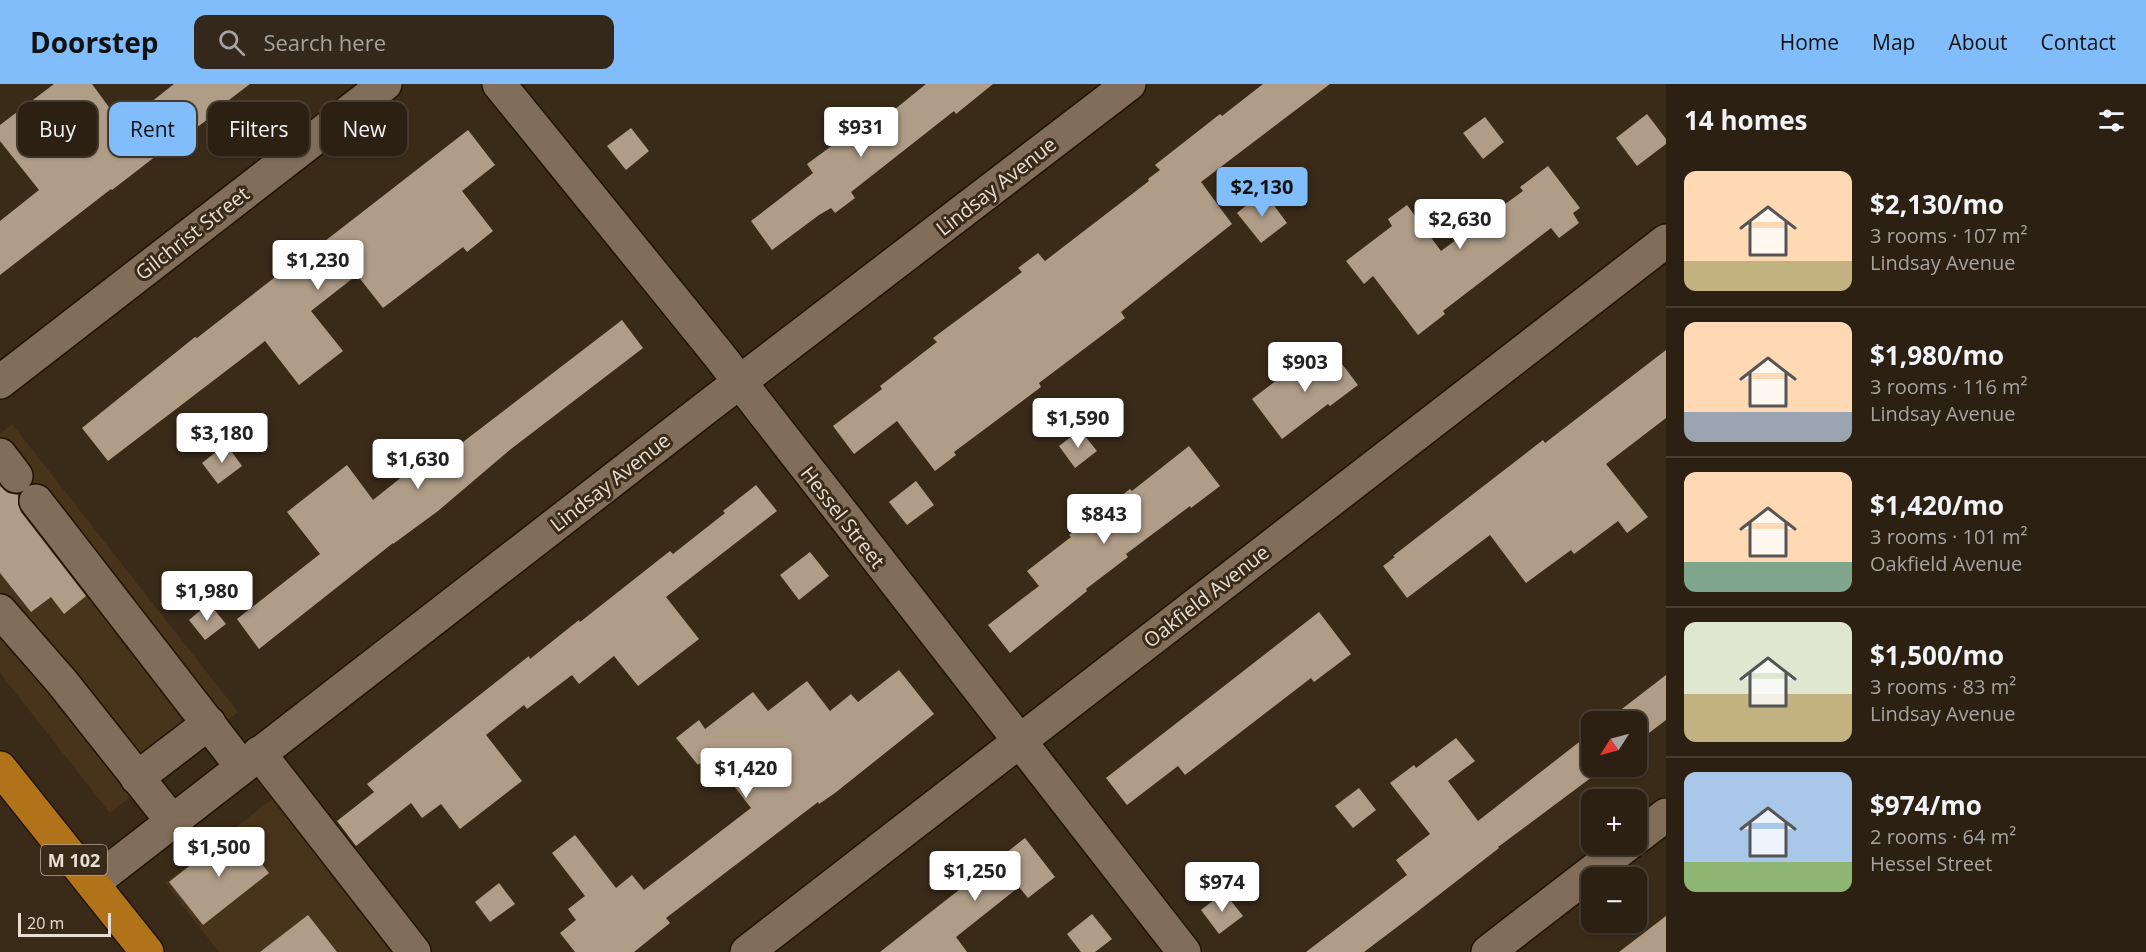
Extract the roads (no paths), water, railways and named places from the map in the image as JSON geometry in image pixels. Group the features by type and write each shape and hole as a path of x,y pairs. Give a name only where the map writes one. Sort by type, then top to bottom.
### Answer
{"highway":[{"name":"M 102","path":"0,768 147,952"}],"street":[{"name":"Gilchrist Street","path":"0,382 385,84"},
{"name":"Hessel Street","path":"499,84 740,383 1184,952"},
{"name":"Lindsay Avenue","path":"93,883 1129,84"},
{"name":"Oakfield Avenue","path":"747,952 1666,241"},
{"path":"17,478 209,723 251,760 414,952"},
{"path":"0,611 62,682 172,821"},
{"path":"137,778 209,723"},
{"path":"1647,830 1666,815"},
{"path":"1488,952 1614,855"}]}
